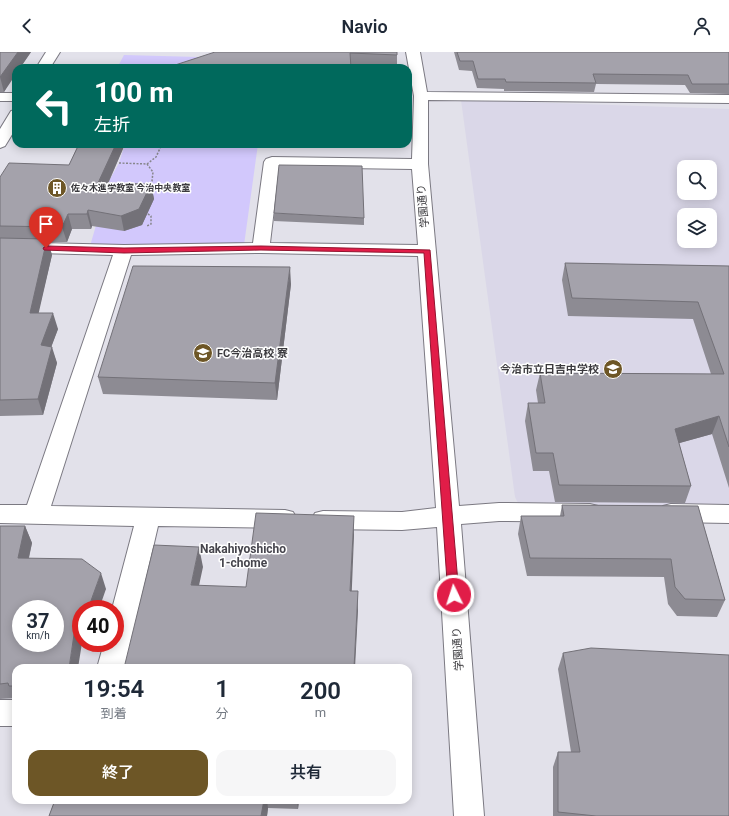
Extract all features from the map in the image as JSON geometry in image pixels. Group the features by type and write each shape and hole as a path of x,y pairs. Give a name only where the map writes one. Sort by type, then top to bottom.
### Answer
{"street":[{"path":"46,64 53,52"},
{"name":"学園通り","path":"412,52 421,96 420,164 448,516 469,816"},
{"path":"421,96 729,99"},
{"path":"0,97 12,97"},
{"path":"0,143 12,121"},
{"path":"261,248 272,162 420,164"},
{"path":"0,247 124,250 261,248 427,251"},
{"path":"36,514 124,250"},
{"path":"0,514 402,521 499,512 610,513"},
{"path":"650,513 729,514"},
{"path":"113,664 148,517"},
{"path":"0,713 12,713"}],"path":[{"path":"119,163 147,164 156,158 160,148"},
{"path":"147,164 153,172 152,181 147,187"},
{"path":"124,250 130,234 151,224 151,216 142,211"}],"shaded area":[{"path":"124,55 275,59 274,64 119,64"},
{"name":"今治市立日吉中学校","path":"461,100 729,109 729,506 520,507 515,497"},
{"path":"124,148 257,148 244,245 90,246 109,181 119,163"}],"building":[{"path":"0,52 18,52 0,77"},
{"path":"215,52 397,52 397,55 350,53 351,64 178,64"},
{"path":"457,52 729,52 729,84 692,84 688,75 593,74 596,83 506,82 505,79 478,79 473,61 460,61"},
{"path":"77,148 114,148 98,183 151,184 139,209 121,216 88,210 87,214 68,214 62,227 0,226 0,177 9,163 69,165"},
{"path":"279,165 362,166 364,218 274,213"},
{"path":"0,238 47,239 30,313 53,313 41,345 52,347 38,399 0,400"},
{"path":"565,263 729,266 729,447 719,416 675,429 691,486 559,485 553,453 536,453 528,403 545,403 540,373 724,374 698,302 572,298"},
{"path":"133,266 290,267 275,383 98,377"},
{"path":"562,505 698,506 725,600 685,599 675,587 671,559 530,558 521,516 564,516"},
{"path":"256,513 354,516 350,591 358,591 354,664 125,664 154,545 199,547 191,585 246,587"},
{"path":"0,526 25,526 18,558 82,559 101,573 91,600 72,600 72,648 70,664 12,664 12,686 9,686 8,683 0,684"},
{"path":"591,648 729,655 729,816 596,816 558,812 558,752 580,752 563,653"},
{"path":"54,804 263,804 261,816 49,816"}],"place":[{"name":"佐々木進学教室 今治中央教室","path":"57,188"},
{"name":"FC今治高校 寮","path":"203,353"},
{"name":"今治市立日吉中学校","path":"613,369"}],"district":[{"name":"Nakahiyoshicho 1-chome","path":"243,556"}],"route":[{"path":"46,248 124,250 261,248 427,251 454,595"}]}
